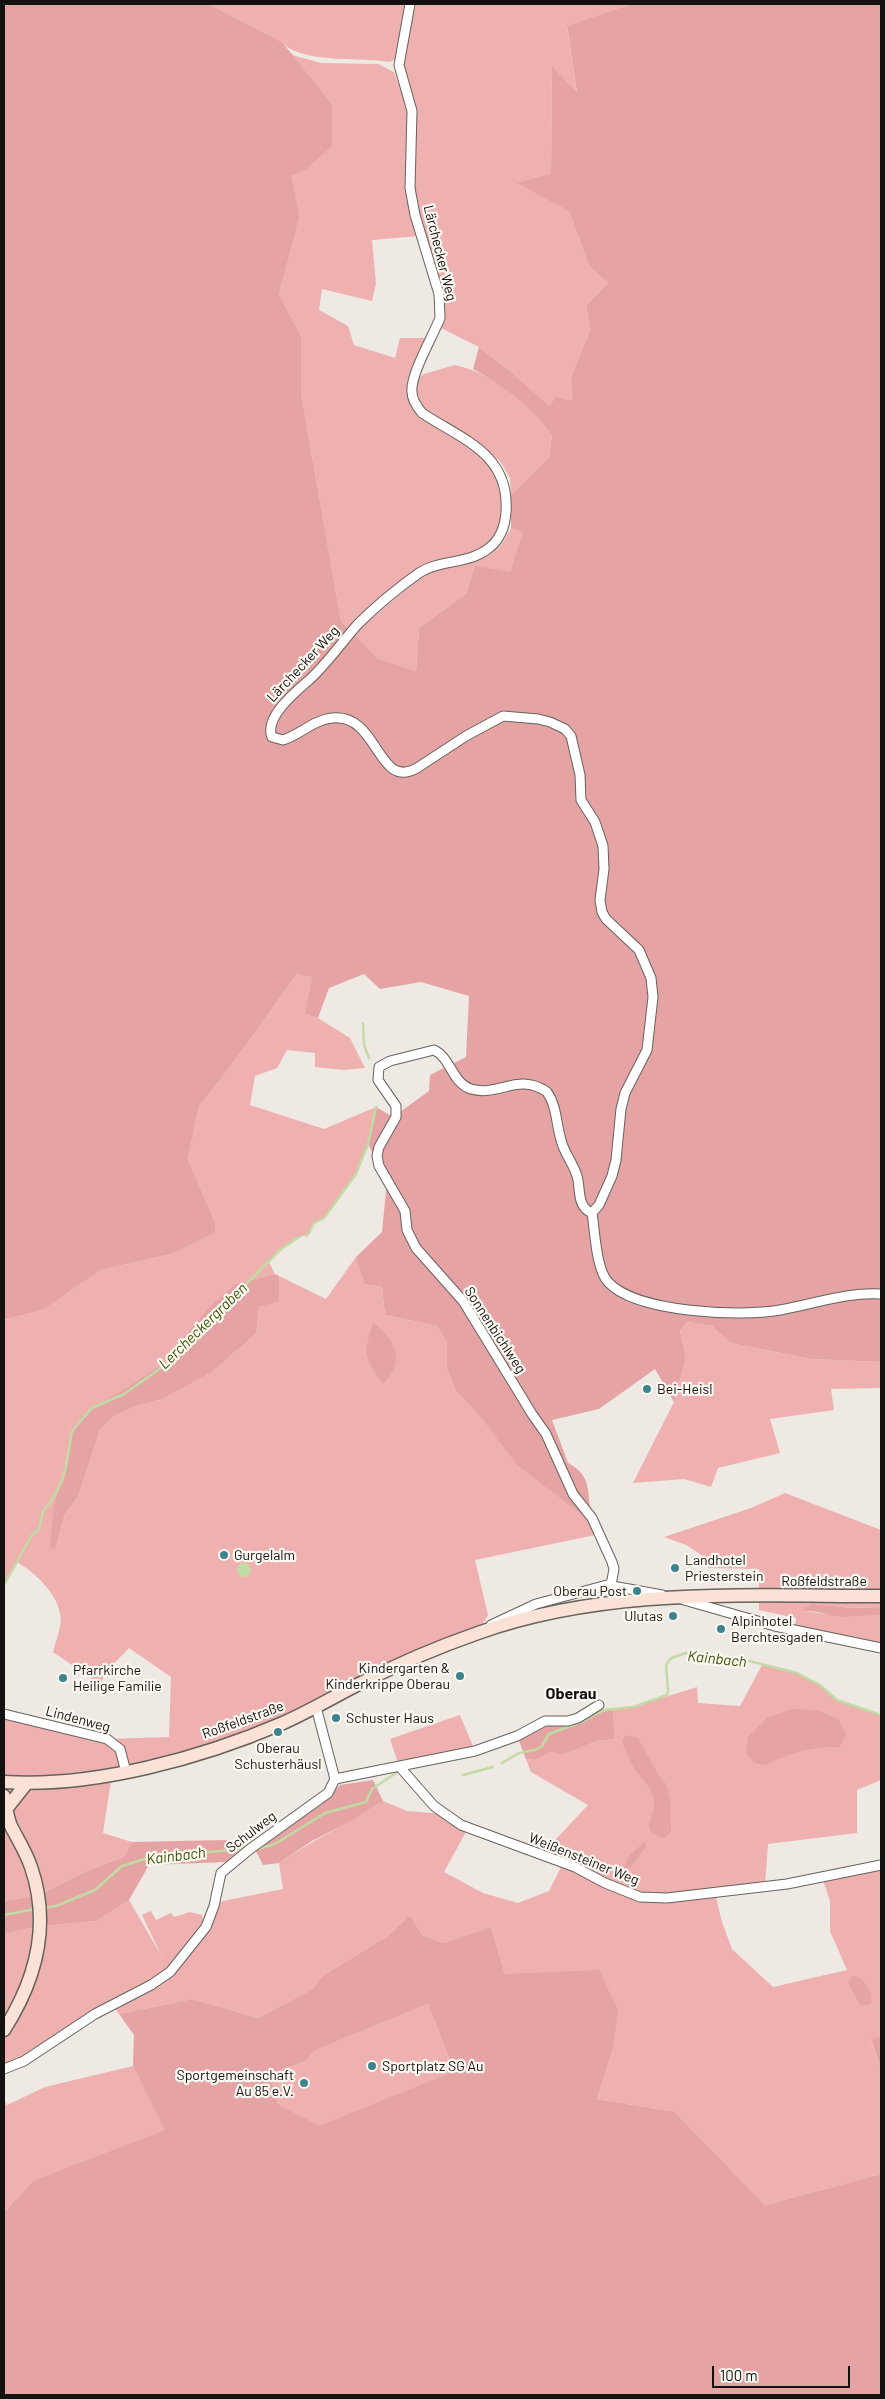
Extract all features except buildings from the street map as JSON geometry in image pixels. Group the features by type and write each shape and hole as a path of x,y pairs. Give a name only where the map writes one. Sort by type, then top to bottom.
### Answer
{"main road":[{"name":"Roßfeldstraße","path":"4,1782 26,1784 62,1782 126,1772 205,1751 283,1723 390,1670 478,1633 578,1607 642,1598 881,1596"},
{"path":"4,2030 29,1983 37,1960 42,1926 39,1895 23,1846 6,1812 26,1784"}],"street":[{"name":"Lärchecker Weg","path":"410,4 399,65 412,111 410,188 415,216 439,294 440,310 440,318 417,370 412,392 415,404 422,413 482,451 497,466 505,485 505,522 498,540 489,548 472,558 427,568 375,609 341,644 326,664 295,692 275,716 270,732 272,738 283,740 321,720 344,718 354,722 365,732 390,768 400,774 409,773 466,736 503,716 550,722 565,729 571,736 580,775 581,800 595,822 603,846 604,869 600,900 602,912 606,919 639,950 651,978 653,996 648,1050 625,1093 612,1176 599,1205 592,1213"},
{"name":"Sonnenbichlweg","path":"611,1585 614,1568 612,1562 592,1518 573,1494 546,1434 463,1300 416,1248 407,1230 404,1211 379,1166 377,1156 379,1147 396,1117 396,1106 378,1080 379,1067 390,1061 434,1050 442,1056 458,1081 468,1088 481,1091 516,1083 529,1084 547,1092 555,1109 561,1142 578,1178 580,1200 584,1207 592,1213 601,1272 608,1282 619,1291 656,1304 710,1313 755,1313 780,1310 843,1296 881,1294"},
{"name":"Roßfeldstraße","path":"478,1633 512,1613 536,1604 611,1585 677,1598"},
{"path":"677,1598 775,1626 881,1648"},
{"path":"316,1707 335,1779 475,1751 517,1736 545,1721 578,1718 598,1705"},
{"name":"Lindenweg","path":"4,1714 107,1739 120,1749 126,1772"},
{"name":"Weißensteiner Weg","path":"399,1766 434,1806 461,1825 569,1865 626,1893 640,1896 666,1898 787,1884 881,1865"},
{"name":"Schulweg","path":"4,2069 24,2061 95,2014 151,1985 170,1972 206,1927 214,1906 221,1873 250,1848 317,1803 332,1789 335,1779"}],"shaded area":[{"path":"4,4 209,4 282,42 332,104 332,146 305,170 292,175 299,217 279,294 301,336 301,393 341,621 378,659 416,671 419,628 467,593 475,566 510,572 523,532 511,528 511,495 549,457 552,436 544,425 517,398 473,369 479,347 510,371 550,407 555,397 572,401 571,377 590,330 586,305 608,283 589,266 569,211 517,183 551,174 552,66 577,93 567,26 631,4 881,4 881,1362 811,1359 730,1343 712,1326 687,1322 680,1331 686,1359 674,1402 655,1369 599,1409 552,1420 568,1463 582,1474 588,1486 592,1518 577,1511 517,1465 483,1420 456,1391 447,1369 447,1342 437,1326 385,1315 382,1287 364,1284 356,1257 382,1232 387,1181 368,1144 376,1107 393,1117 429,1091 430,1075 466,1057 469,996 421,982 380,989 364,974 329,988 318,1018 305,1014 312,977 297,974 222,1078 199,1106 188,1159 215,1222 215,1232 171,1254 101,1270 43,1310 4,1320"},
{"path":"209,4 407,4 396,59 390,62 317,57 303,54"},
{"path":"412,4 631,4 567,27 577,94 552,67 551,174 569,211 589,266 608,283 586,305 590,330 571,377 572,401 550,408 510,371 479,347 441,328 443,313 439,280 413,188 414,135 404,76 403,56"},
{"path":"292,55 321,63 378,64 394,72 408,109 407,164 419,236 372,240 376,284 372,301 322,289 319,310 348,326 354,345 395,358 400,338 424,338 426,342 410,398 479,452 501,476 504,509 497,538 483,549 466,556 437,562 349,629 341,621 301,393 301,336 279,294 298,217 292,174 305,170 332,104"},
{"path":"455,365 484,375 510,392 543,424 552,436 549,457 511,495 510,478 500,461 429,413 417,398 417,379 424,374"},
{"path":"511,528 524,531 510,572 467,593 419,628 416,671 378,660 353,634 423,575 484,557 501,545"},
{"path":"297,974 313,976 305,1014 318,1018 350,1038 365,1068 344,1070 315,1067 315,1053 287,1050 277,1068 255,1076 250,1105 324,1129 376,1107 368,1144 356,1174 324,1218 314,1223 309,1233 289,1243 269,1262 275,1274 235,1284 209,1307 159,1366 72,1431 66,1467 54,1504 55,1550 65,1514 78,1497 100,1430 114,1416 136,1406 163,1399 212,1372 256,1334 259,1307 279,1300 279,1276 326,1299 356,1257 364,1284 382,1287 385,1315 437,1326 447,1342 447,1369 456,1391 483,1420 592,1518 600,1534 475,1560 488,1615 477,1633 283,1723 112,1774 103,1833 132,1842 124,1857 89,1870 39,1895 4,1901 4,1714 107,1739 169,1737 171,1677 129,1648 104,1674 101,1685 53,1652 61,1617 58,1605 43,1583 17,1562 4,1585 4,1320 43,1310 101,1270 171,1254 215,1222 188,1159 199,1106 222,1078"},
{"path":"275,1274 279,1276 279,1301 259,1307 256,1334 212,1372 163,1399 136,1406 114,1416 100,1430 78,1497 65,1514 55,1550 50,1547 54,1504 66,1467 72,1431 92,1408 130,1386 159,1366 209,1307 235,1284"},
{"path":"687,1322 712,1326 730,1343 811,1359 881,1362 881,1388 831,1389 834,1410 770,1419 780,1453 718,1468 711,1487 684,1479 633,1483 674,1402 686,1359 680,1331"},
{"path":"373,1323 388,1336 395,1351 394,1367 383,1384 367,1355"},
{"path":"785,1493 881,1530 881,1607 852,1608 813,1604 805,1611 845,1617 864,1614 881,1616 881,1648 795,1630 796,1618 759,1610 759,1569 708,1568 709,1560 686,1545 664,1537 751,1508"},
{"path":"241,1563 247,1563 251,1570 247,1577 241,1577 237,1573 237,1567"},
{"path":"813,1604 852,1608 881,1607 881,1616 840,1617 805,1611 805,1608"},
{"path":"762,1665 797,1673 820,1685 837,1700 881,1715 881,1780 857,1790 857,1833 768,1844 765,1886 715,1893 722,1922 732,1949 773,1987 847,1970 830,1931 830,1901 822,1877 881,1865 881,2036 871,2040 881,2069 881,2174 765,2205 675,2112 597,2099 613,2049 505,1974 491,1927 443,1943 422,1935 410,1915 389,1935 321,1977 314,1988 258,2018 192,1999 119,2014 112,2005 4,2069 4,1934 41,1926 97,1921 129,1900 162,1957 142,1915 151,1911 156,1920 171,1913 174,1917 190,1912 202,1915 203,1921 195,1943 214,1906 223,1901 283,1889 279,1863 383,1801 407,1811 443,1814 468,1828 444,1872 483,1893 518,1903 549,1891 563,1863 541,1855 588,1805 531,1772 526,1759 536,1760 550,1752 562,1755 597,1741 615,1739 613,1709 633,1707 697,1687 698,1703 740,1706"},
{"path":"613,1709 615,1739 597,1741 562,1755 550,1752 536,1760 526,1759 517,1736 538,1724 568,1721"},
{"path":"792,1709 817,1710 838,1719 846,1734 840,1747 801,1751 765,1765 754,1763 746,1752 748,1737 767,1718"},
{"path":"460,1715 475,1751 399,1766 390,1739"},
{"path":"627,1735 638,1738 658,1774 666,1784 670,1799 671,1832 664,1838 656,1835 649,1827 654,1807 653,1796 627,1755 622,1740"},
{"path":"373,1780 383,1801 351,1821 312,1841 279,1863 263,1865 255,1849 319,1806 340,1785"},
{"path":"225,1840 245,1845 226,1862 149,1865 129,1900 97,1921 41,1926 4,1934 4,1901 39,1895 89,1870 124,1857 132,1842"},
{"path":"644,1842 646,1847 627,1873 623,1869 629,1856"},
{"path":"410,1915 422,1935 443,1943 491,1927 505,1974 599,1970 618,2010 613,2049 597,2099 675,2112 765,2205 881,2174 881,2395 4,2395 4,2212 34,2180 165,2130 133,2066 134,2035 119,2014 192,1999 258,2018 314,1988 321,1977 389,1935","holes":["428,2004 454,2071 319,2126 278,2104 270,2074 306,2061 314,2051"]},
{"path":"853,1975 868,1986 872,1999 871,2004 861,2006 848,1983"},
{"name":"Sportplatz SG Au","path":"428,2004 454,2071 319,2127 278,2104 270,2074 306,2061 314,2051"},
{"path":"881,2036 881,2069 871,2039"},
{"path":"133,2066 166,2130 34,2180 4,2212 4,2100 7,2105 45,2087"}],"waterway":[{"name":"Lercheckergraben","path":"363,1024 364,1045 369,1058"},
{"name":"Lercheckergraben","path":"306,1236 314,1223 324,1218 356,1174 368,1144 376,1107"},
{"name":"Lercheckergraben","path":"4,1585 32,1535 39,1529 43,1511 51,1502 62,1481 72,1431 92,1408 124,1394 168,1363 280,1250 299,1237"},
{"name":"Kainbach","path":"502,1763 519,1753 535,1750 542,1746 549,1734 584,1721 604,1710 633,1707 667,1695 666,1665 671,1658 686,1653 717,1661 745,1660 797,1673 820,1685 837,1700 881,1715"},
{"name":"Kainbach","path":"463,1775 493,1767"},
{"name":"Kainbach","path":"257,1849 275,1844 325,1813 366,1802 372,1789 396,1773"},
{"name":"Kainbach","path":"43,1908 56,1906 95,1890 122,1866 151,1857 243,1849"},
{"name":"Kainbach","path":"4,1915 35,1909"}],"place":[{"name":"Bei-Heisl","path":"647,1389"},
{"name":"Gurgelalm","path":"224,1555"},
{"name":"Landhotel Priesterstein","path":"675,1568"},
{"name":"Oberau Post","path":"637,1591"},
{"name":"Ulutas","path":"673,1616"},
{"name":"Alpinhotel Berchtesgaden","path":"721,1629"},
{"name":"Kindergarten & Kinderkrippe Oberau","path":"460,1676"},
{"name":"Pfarrkirche Heilige Familie","path":"63,1678"},
{"name":"Schuster Haus","path":"336,1718"},
{"name":"Oberau Schusterhäusl","path":"278,1732"},
{"name":"Sportplatz SG Au","path":"372,2066"},
{"name":"Sportgemeinschaft Au 85 e.V.","path":"304,2083"}],"district":[{"name":"Oberau","path":"571,1694"}]}
